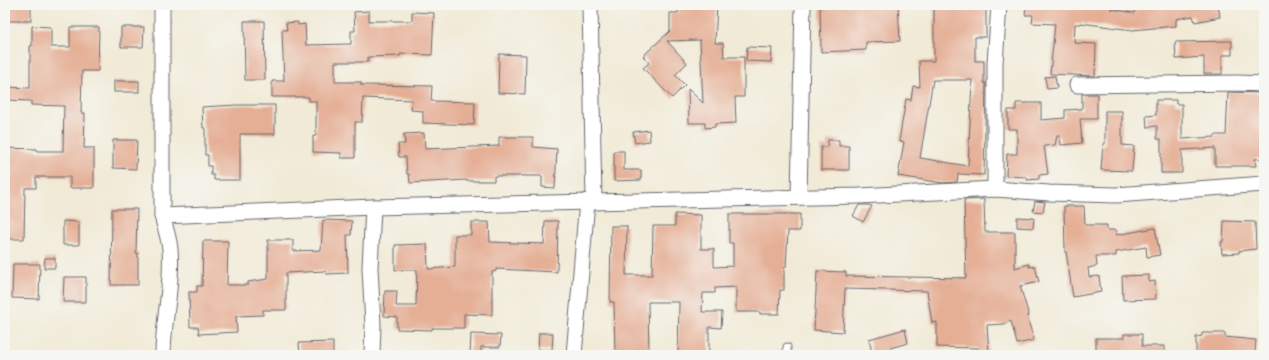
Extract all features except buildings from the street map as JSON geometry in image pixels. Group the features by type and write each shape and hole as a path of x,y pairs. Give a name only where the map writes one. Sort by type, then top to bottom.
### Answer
{"street":[{"path":"162,5 162,216 170,248 170,279 163,340 164,355"},
{"path":"574,355 591,201 590,5"},
{"path":"799,197 803,5"},
{"path":"995,189 995,63 999,5"},
{"path":"1077,85 1264,84"},
{"path":"162,216 373,206 859,196 995,189 1049,193 1116,194 1264,184"},
{"path":"372,355 373,325 370,268 373,206"}]}
